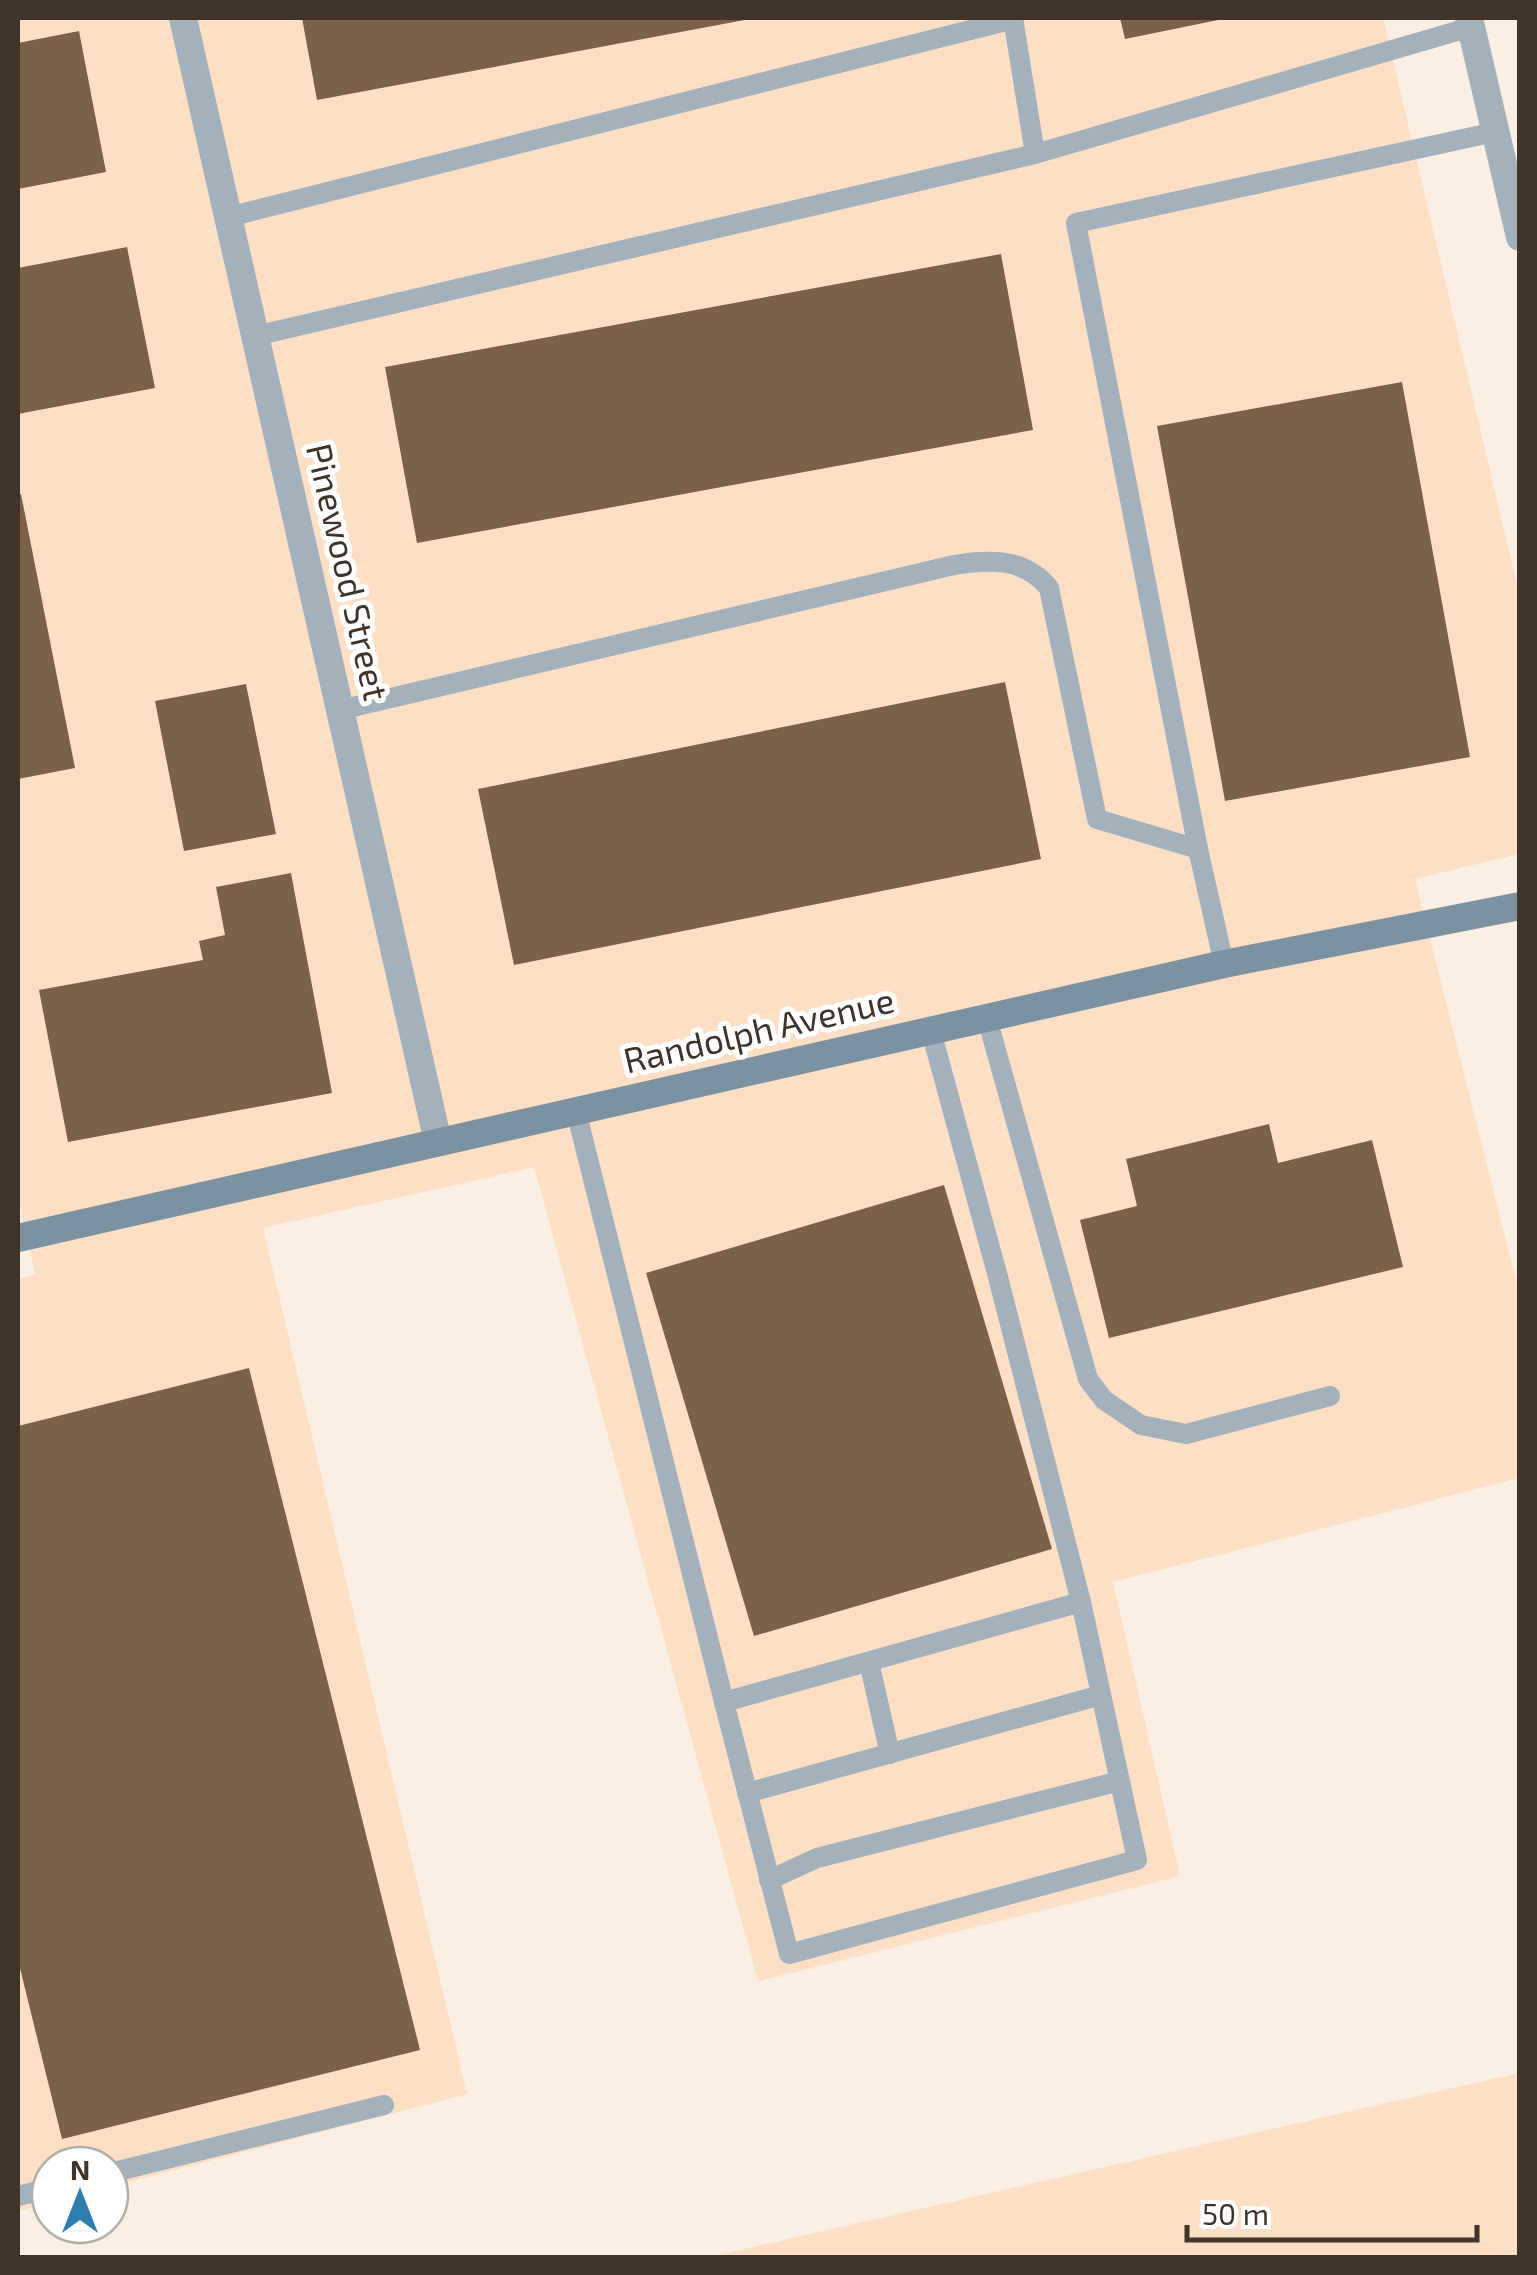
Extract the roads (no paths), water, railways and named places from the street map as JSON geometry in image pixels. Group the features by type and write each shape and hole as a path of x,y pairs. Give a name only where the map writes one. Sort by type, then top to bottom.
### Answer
{"main road":[{"name":"Randolph Avenue","path":"18,1238 1224,964 1520,906"}],"street":[{"name":"Pinewood Street","path":"183,18 438,1142"},
{"path":"1470,22 1520,237"}],"lane":[{"path":"228,218 1014,18 1035,154"},
{"path":"255,336 1035,154 1470,22"},
{"path":"1224,964 1076,223 1495,132"},
{"path":"340,710 954,565 1004,562 1036,572 1049,588 1098,819 1198,849"},
{"path":"987,1018 1088,1379 1104,1400 1141,1425 1186,1434 1330,1396"},
{"path":"576,1111 789,1954 1138,1860 1081,1602 931,1031"},
{"path":"724,1702 1081,1602"},
{"path":"869,1662 890,1754"},
{"path":"747,1793 1102,1695"},
{"path":"769,1880 818,1858 1120,1782"},
{"path":"130,2168 384,2106"}]}
